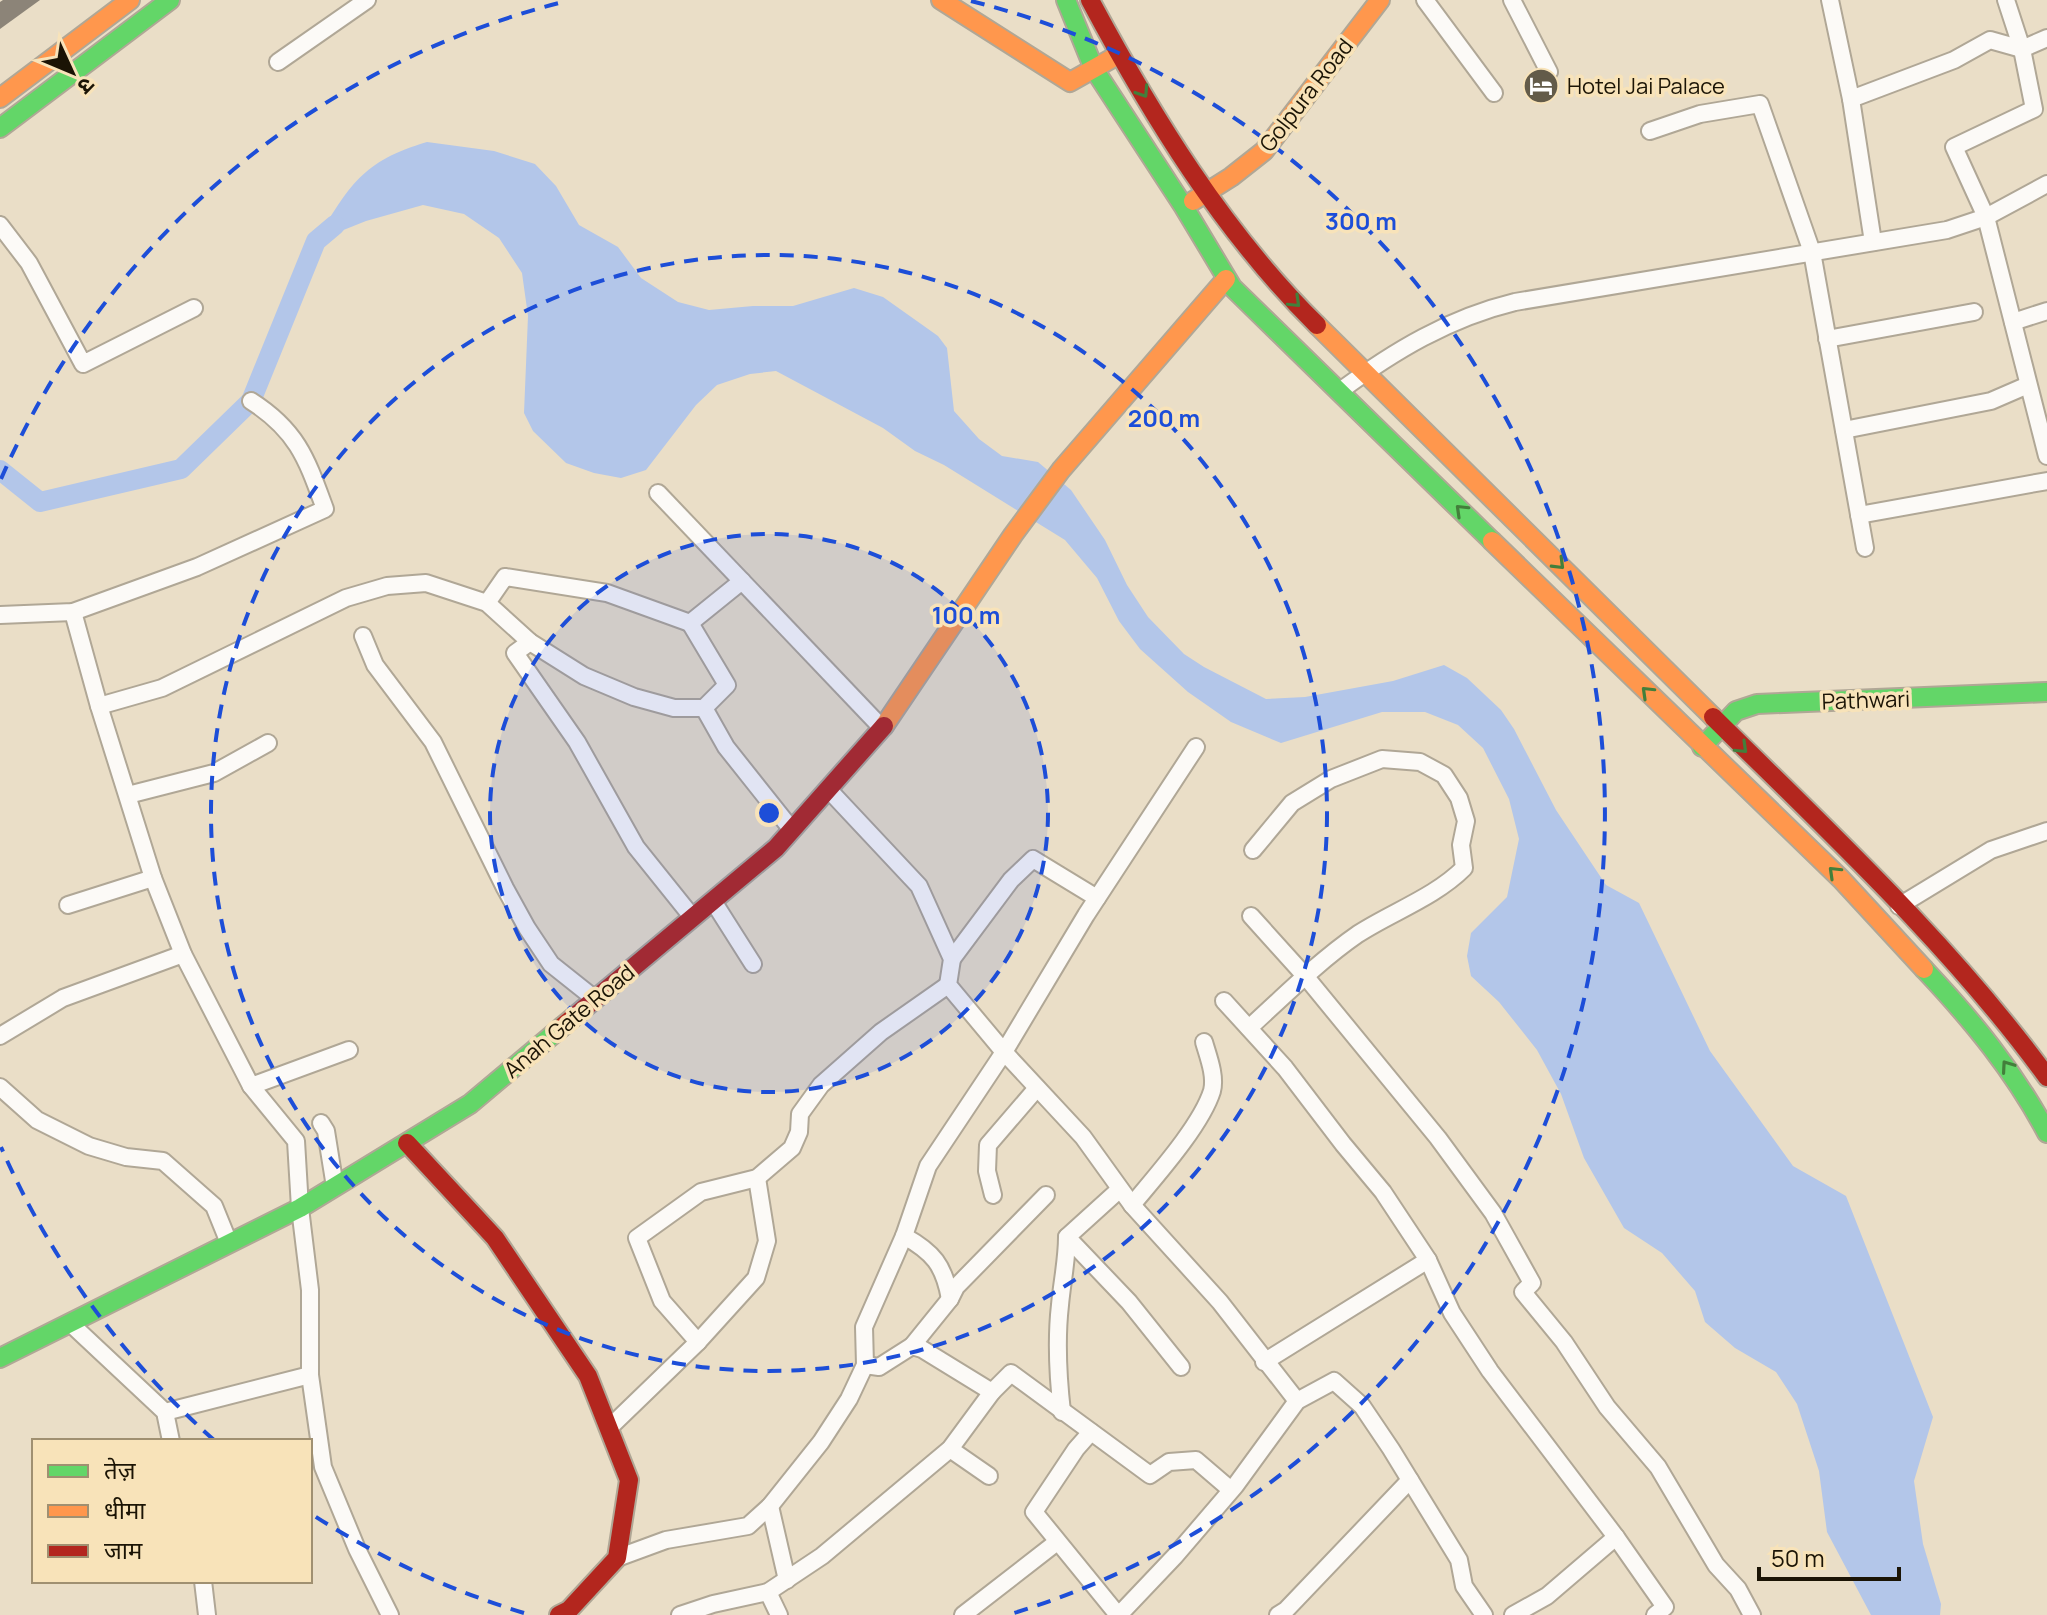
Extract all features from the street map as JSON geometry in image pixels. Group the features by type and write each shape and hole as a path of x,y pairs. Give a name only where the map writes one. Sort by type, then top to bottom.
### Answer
{"main road":[{"path":"0,98 130,0"},
{"path":"0,128 170,0"},
{"path":"941,0 1070,82 1118,55"},
{"path":"1066,0 1094,69 1184,207 1229,283 1702,747 1841,879 1969,1017 2010,1070 2047,1133"},
{"path":"1090,0 1118,55 1208,191 1285,293 1851,854 2004,1018 2047,1077"},
{"name":"Golpura Road","path":"1184,207 1264,151 1380,0"},
{"path":"1206,245 1204,230 1211,222 1220,219 1233,226"},
{"path":"1229,283 1242,293 1258,289 1264,279 1260,263"},
{"name":"Anah Gate Road","path":"0,1358 300,1208 470,1104 776,848 882,728 1061,470 1229,283"},
{"name":"Pathwari","path":"1702,747 1736,711 1757,704 2047,692"},
{"path":"407,1143 495,1238 588,1376 629,1480 617,1558 567,1613"}],"street":[{"path":"278,62 367,0"},
{"path":"1425,0 1494,93"},
{"path":"1512,0 1549,72"},
{"path":"1830,0 1851,99 1873,242"},
{"path":"2006,0 2022,49 2034,109 1954,147 1986,217 2047,456"},
{"path":"1851,99 1954,60 1990,40 2022,49 2047,38"},
{"path":"1650,131 1700,114 1760,104 1812,252 1865,548"},
{"path":"1340,391 1410,344 1482,310 1947,230 1986,217 2047,184"},
{"path":"0,225 29,263 83,364 194,308"},
{"path":"2013,322 2047,311"},
{"path":"1827,339 1974,312"},
{"path":"1844,430 1991,401 2028,385"},
{"path":"0,615 73,612 197,567 325,509 306,458 277,417 251,401"},
{"path":"1859,515 2047,481"},
{"path":"658,493 882,728"},
{"path":"99,706 162,688 346,598 387,586 426,583 487,603 530,642 584,676 634,697 674,708 704,708 727,685 690,623 607,593 505,577 487,603"},
{"path":"690,623 742,581"},
{"path":"73,612 153,878 183,954 251,1086 296,1141 310,1290 310,1375 323,1467 357,1549 390,1615"},
{"path":"363,636 375,665 433,742 527,928 551,964 595,999"},
{"path":"530,642 515,653 577,742 636,847 693,918"},
{"path":"704,708 726,747 792,830"},
{"path":"128,795 214,773 268,743"},
{"path":"617,1558 666,1540 748,1526 770,1506 821,1442 849,1399 865,1365 864,1327 904,1236 928,1166 1004,1052 1097,898 1196,747"},
{"path":"1249,1028 1354,937 1453,879 1464,868 1461,845 1466,821 1459,798 1444,775 1420,762 1382,759 1331,779 1292,803 1253,850"},
{"path":"828,789 919,886 952,959"},
{"path":"1899,906 1991,850 2047,831"},
{"path":"698,1342 662,1301 637,1238 701,1192 757,1178 792,1148 799,1132 800,1114 821,1085 881,1032 948,985 952,959 1011,880 1033,859 1097,898"},
{"path":"68,905 153,878"},
{"path":"713,901 753,964"},
{"path":"1251,916 1306,977 1438,1138 1493,1213 1532,1283 1523,1292 1564,1342 1607,1407 1658,1467 1716,1565 1738,1589 1752,1615"},
{"path":"0,1036 63,998 183,954"},
{"path":"948,985 1004,1052 1083,1137 1132,1205 1220,1302 1297,1401"},
{"path":"1224,1001 1285,1068 1383,1192 1428,1260 1452,1313 1490,1371 1665,1607 1655,1615"},
{"path":"1132,1205 1190,1131 1213,1090 1211,1064 1204,1042"},
{"path":"251,1086 349,1050"},
{"path":"0,1087 37,1120 89,1146 126,1157 163,1161 214,1206 229,1243"},
{"path":"993,1195 987,1171 988,1145 1037,1088"},
{"path":"321,1123 326,1131 335,1187"},
{"path":"609,1428 698,1342 756,1278 767,1241 757,1178"},
{"path":"1062,1412 1058,1377 1060,1306 1067,1261 1067,1237 1120,1189"},
{"path":"865,1365 879,1367 912,1346 956,1287 1046,1195"},
{"path":"904,1236 938,1260 950,1299"},
{"path":"1067,1237 1129,1302 1181,1367"},
{"path":"1264,1362 1428,1260"},
{"path":"70,1323 165,1412 171,1439"},
{"path":"912,1346 992,1392"},
{"path":"680,1615 768,1592 822,1556 950,1449 992,1392 1011,1373 1150,1475 1169,1462 1196,1460 1231,1490"},
{"path":"165,1412 310,1375"},
{"path":"1091,1432 1034,1512 1118,1615 1175,1556 1231,1490 1297,1401 1334,1381 1362,1406 1410,1480 1459,1560 1464,1586 1484,1615"},
{"path":"950,1449 989,1476"},
{"path":"1278,1615 1410,1480"},
{"path":"770,1506 787,1580"},
{"path":"1513,1615 1547,1596 1616,1537"},
{"path":"963,1615 1057,1542"},
{"path":"203,1583 207,1615"},
{"path":"768,1592 779,1615"}],"water":[{"path":"427,142 494,151 535,164 556,186 579,225 618,247 641,278 678,302 709,310 793,306 854,288 883,297 938,336 947,348 954,411 979,439 1002,456 1038,462 1071,490 1105,540 1127,585 1148,617 1184,654 1204,667 1266,699 1305,697 1393,681 1444,665 1467,678 1501,710 1556,810 1606,885 1639,903 1710,1051 1793,1166 1846,1196 1933,1417 1914,1481 1923,1544 1941,1604 1940,1615 1871,1615 1827,1532 1819,1471 1797,1404 1776,1372 1735,1348 1705,1322 1695,1291 1662,1253 1624,1228 1584,1158 1561,1094 1537,1050 1499,1002 1471,976 1467,956 1471,933 1507,897 1519,839 1509,799 1483,748 1458,725 1425,712 1382,712 1281,743 1231,722 1188,692 1140,649 1119,621 1097,578 1065,540 944,465 915,451 883,428 776,371 750,374 717,385 696,405 646,470 621,478 566,463 533,431 524,413 528,316 522,273 499,238 464,214 423,205 366,221 316,241 348,191 372,167 405,149"}],"waterway":[{"path":"0,470 40,502 181,469 251,401 316,241 335,225"}],"traffic: fast":[{"path":"0,128 170,0"},
{"path":"1066,0 1094,69 1232,287 1492,541"},
{"path":"1702,747 1736,711 1757,704 2047,692"},
{"path":"1924,969 1991,1047 2021,1088 2047,1133"},
{"path":"0,1358 300,1208 470,1104 563,1026"}],"traffic: slow":[{"path":"0,98 130,0"},
{"path":"941,0 1070,82 1118,55"},
{"path":"1193,201 1264,151 1380,0"},
{"path":"884,726 1013,535 1061,470 1226,279"},
{"path":"1317,325 1713,717"},
{"path":"1492,541 1841,879 1924,969"}],"traffic: jam":[{"path":"1090,0 1138,87 1220,212 1317,325"},
{"path":"1713,717 1930,935 2010,1028 2047,1077"},
{"path":"563,1026 776,848 884,726"},
{"path":"407,1143 495,1238 588,1376 629,1480 617,1558 569,1610 559,1615"}],"place":[{"name":"Hotel Jai Palace","path":"1541,86"}]}
